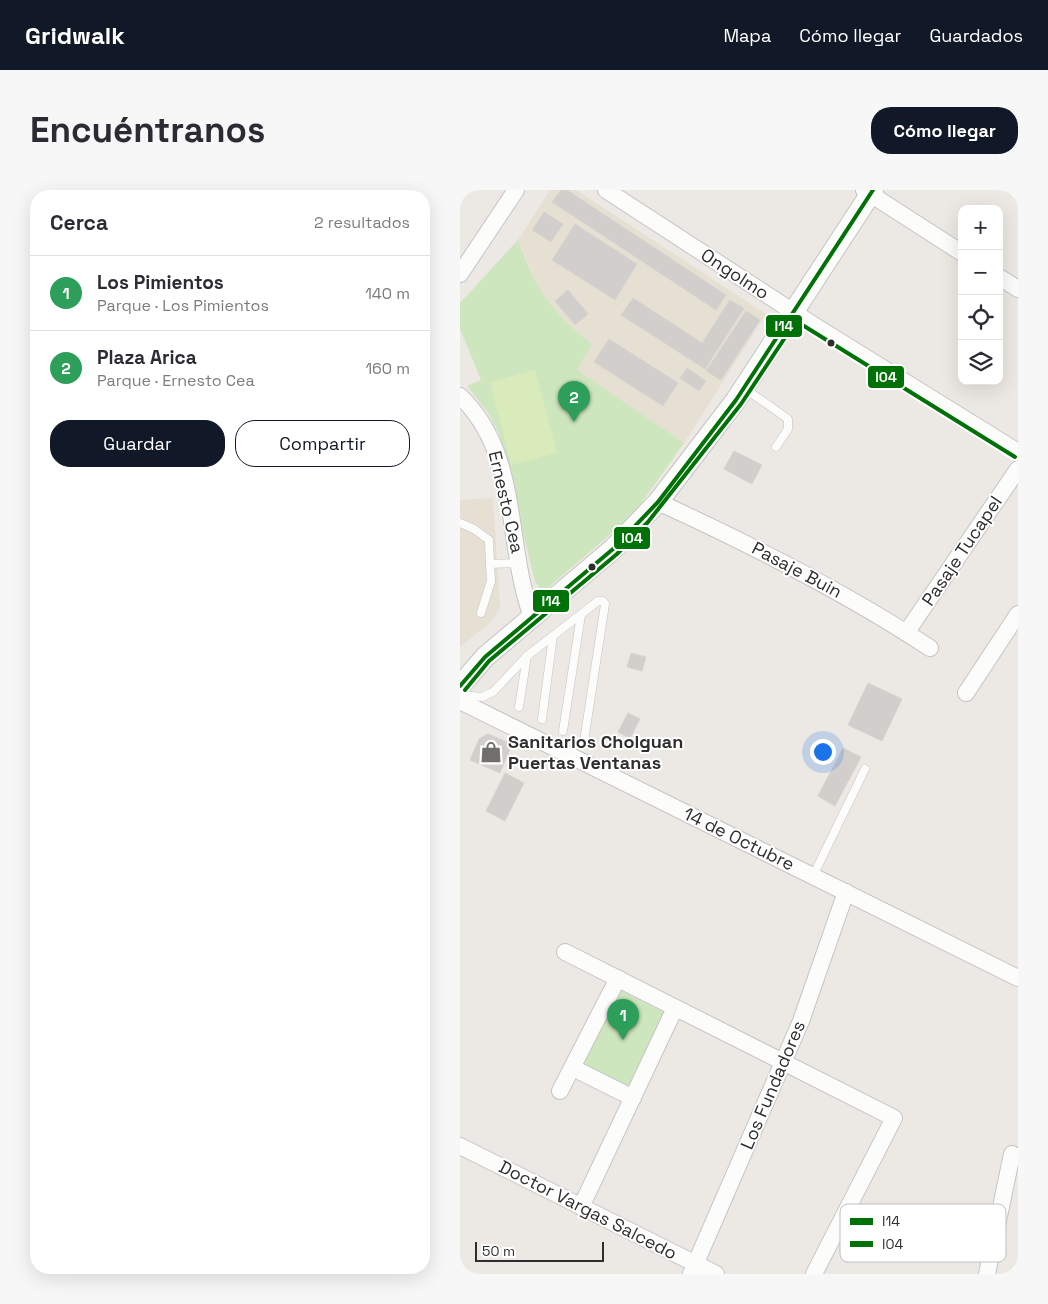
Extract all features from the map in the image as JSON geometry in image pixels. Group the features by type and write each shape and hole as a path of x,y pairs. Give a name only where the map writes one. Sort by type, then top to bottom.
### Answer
{"street":[{"path":"461,267 516,190"},
{"name":"Ongolmo","path":"606,190 794,312 1018,452"},
{"path":"460,686 485,658 613,549 658,502 744,388 794,312 869,191 958,250"},
{"path":"1003,280 1018,289"},
{"name":"Ernesto Cea","path":"460,396 470,406 491,439 509,501 526,601 532,617"},
{"name":"Pasaje Tucapel","path":"906,633 1018,469"},
{"name":"Pasaje Buin","path":"658,502 790,565 930,648"},
{"path":"966,694 1018,614"},
{"name":"14 de Octubre","path":"460,701 1018,978"},
{"name":"Los Fundadores","path":"692,1268 784,1063 801,1021 846,892"},
{"path":"565,952 894,1118 850,1204"},
{"path":"560,1091 618,978"},
{"path":"582,1207 675,1008"},
{"path":"573,1068 633,1098"},
{"name":"Doctor Vargas Salcedo","path":"460,1146 582,1207 692,1268 716,1274"},
{"path":"1006,1208 1011,1190 1012,1154"},
{"path":"814,1274 840,1223"}],"lane":[{"path":"744,388 788,419 788,429 776,447"},
{"path":"460,523 474,528 488,540 491,581 481,613"},
{"path":"490,564 520,562"},
{"path":"460,695 482,698 493,692 527,656 598,601 602,601 605,604 584,741"},
{"path":"563,731 581,615"},
{"path":"542,719 553,636"},
{"path":"520,707 527,656"},
{"path":"813,876 864,770"}],"shaded area":[{"path":"550,190 576,190 766,314 684,443 576,370 592,344 562,320 544,300 518,240"},
{"path":"493,498 500,607 492,621 460,647 460,500"}],"green space":[{"path":"518,240 532,273 546,298 577,332 592,344 577,370 684,443 633,515 543,592 535,582 499,433 487,411 467,386 481,380 460,329 460,303"},
{"path":"535,370 557,453 511,465 490,382"},
{"path":"620,990 665,1013 628,1092 579,1067"}],"building":[{"path":"561,190 567,190 726,295 716,310 552,202"},
{"path":"544,212 563,224 551,242 532,230"},
{"path":"575,224 637,264 615,300 552,260"},
{"path":"568,290 588,314 575,325 555,301"},
{"path":"633,298 702,343 730,300 744,308 705,369 621,315"},
{"path":"746,311 760,320 721,380 706,371"},
{"path":"609,339 678,383 663,406 594,362"},
{"path":"687,368 706,381 699,391 680,378"},
{"path":"734,451 762,465 752,484 724,469"},
{"path":"631,653 646,657 642,671 627,667"},
{"path":"868,683 902,699 882,741 848,725"},
{"path":"628,713 640,719 630,738 618,732"},
{"name":"Sanitarios Cholguan Puertas Ventanas","path":"488,734 512,744 500,773 470,760 479,739"},
{"path":"843,748 861,757 835,806 818,796"},
{"path":"505,773 524,783 505,821 486,811"}],"transit line":[{"name":"I14","path":"460,686 485,657 613,549 658,502 736,400 873,190"},
{"name":"I04","path":"465,690 489,661 617,554 648,522 741,404 796,321 1015,457"}],"place":[{"name":"Plaza Arica","path":"574,422"},
{"name":"Sanitarios Cholguan Puertas Ventanas","path":"491,752"},
{"name":"Los Pimientos","path":"623,1040"}]}
